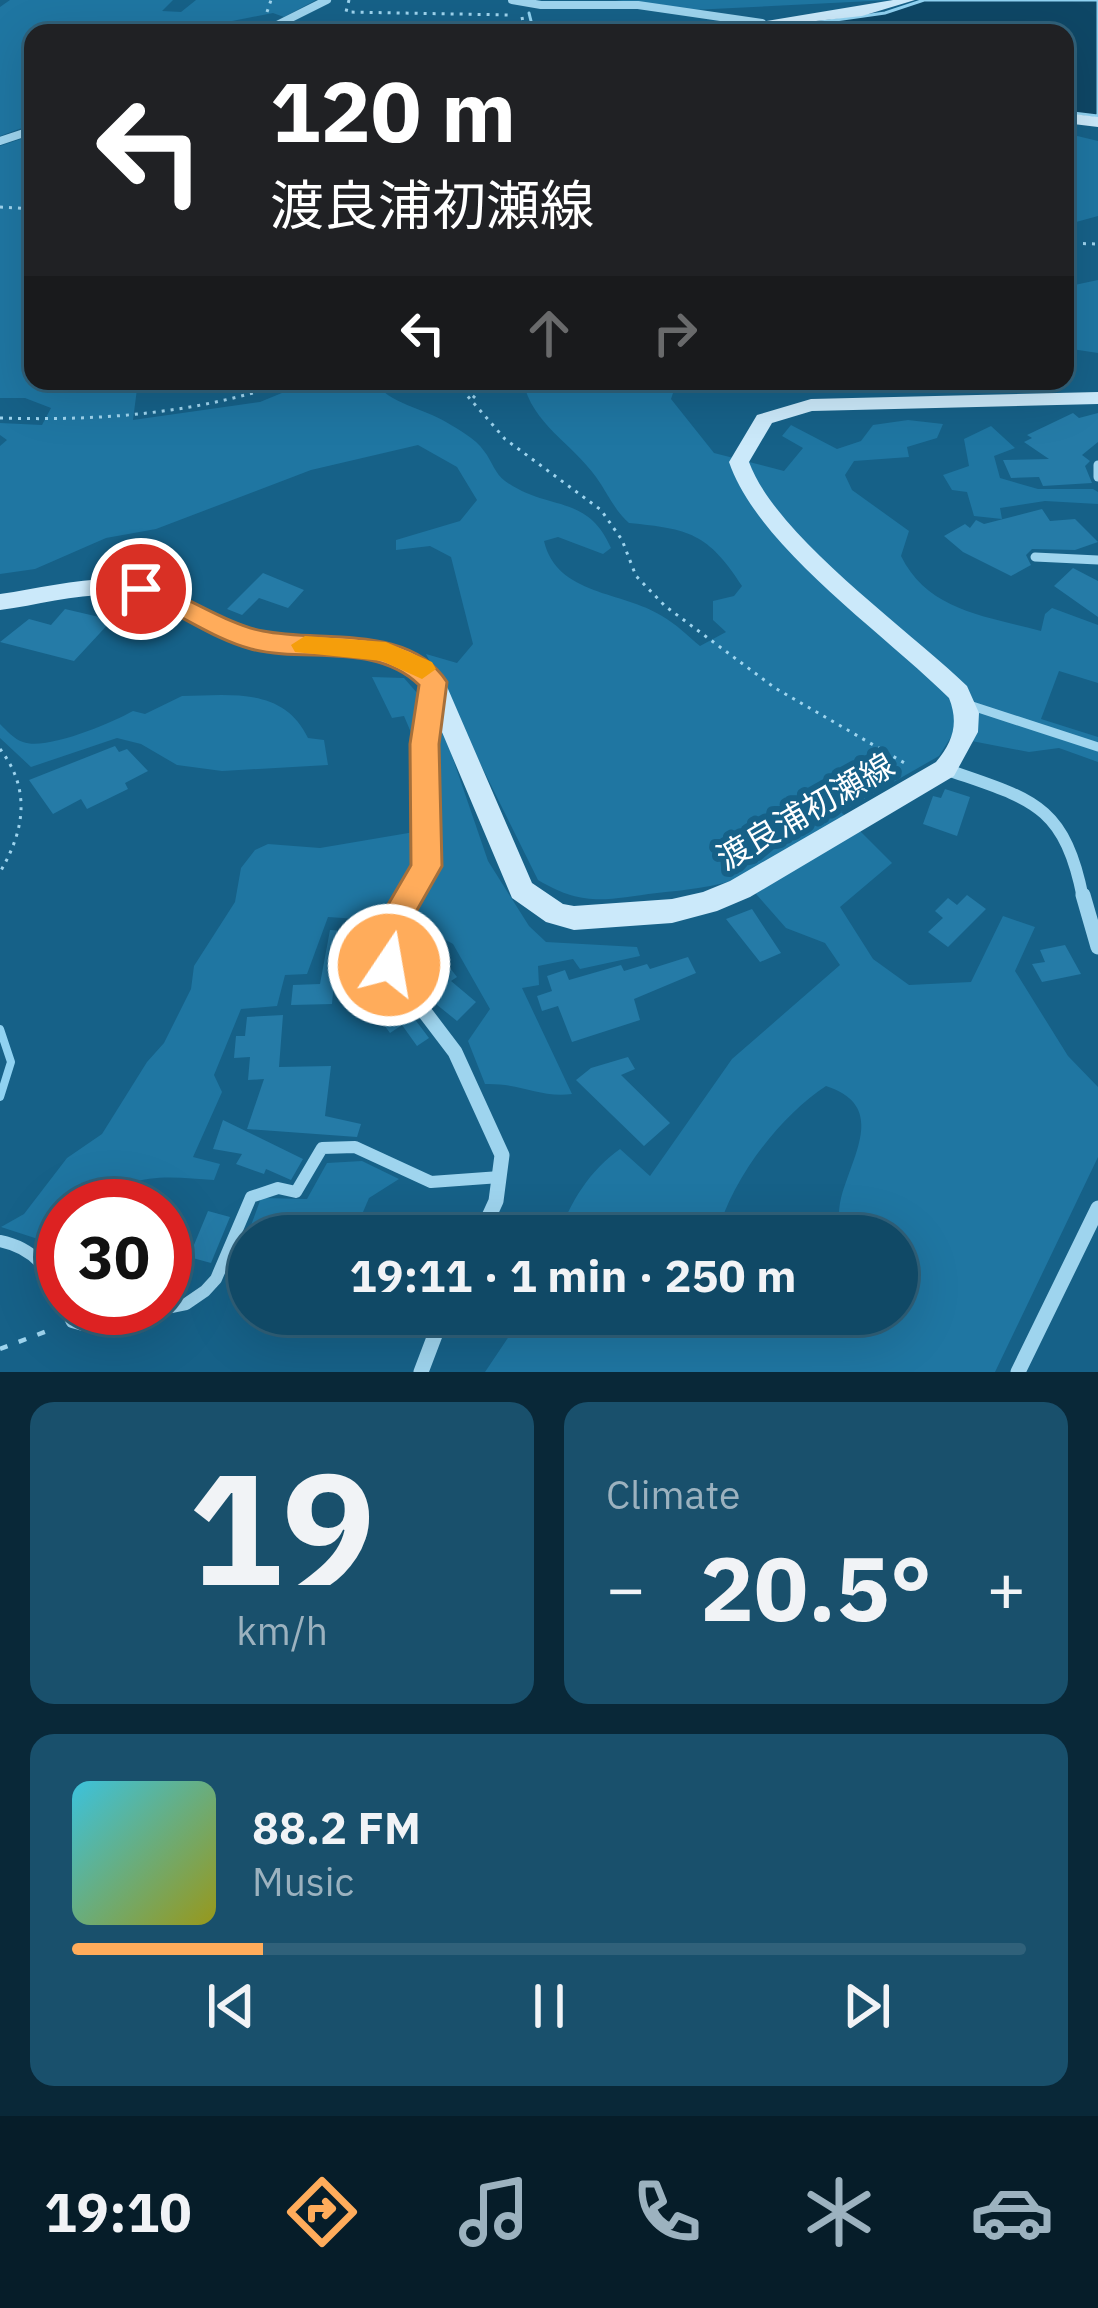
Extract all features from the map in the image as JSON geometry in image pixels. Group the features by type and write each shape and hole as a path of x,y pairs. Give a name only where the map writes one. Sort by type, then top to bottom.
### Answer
{"main road":[{"path":"788,24 908,0"},
{"path":"966,704 946,678 800,545 747,488 739,473 745,448 764,419 792,408 1098,398"},
{"path":"0,602 141,589 254,640 374,650 409,659 433,682"},
{"name":"渡良浦初瀬線","path":"433,682 522,890 556,914 574,918 672,911 740,889 938,773 965,740 966,704"}],"street":[{"path":"278,24 328,0"},
{"path":"512,0 541,5 638,5 742,24"},
{"path":"1098,465 1098,477"},
{"path":"433,682 424,744 427,866 384,939 389,965 455,1052 502,1155 490,1215"},
{"path":"938,773 1027,798 1045,809 1073,851 1083,914 1098,947"},
{"path":"1018,1372 1098,1208"},
{"path":"421,1372 435,1335"}],"lane":[{"path":"1035,557 1098,560"},
{"path":"966,704 1098,747"},
{"path":"192,1299 216,1279 251,1197 278,1188 296,1192 322,1148 341,1144 368,1150 429,1182 500,1177"},
{"path":"0,1241 36,1253"}],"path":[{"path":"350,0 346,12 519,15"},
{"path":"0,418 102,419 246,398 267,390"},
{"path":"465,390 505,439 601,510 622,540 636,576 665,606 775,688 938,773"},
{"path":"471,400 479,390"},
{"path":"0,749 14,764 26,817 18,844 0,872"},
{"path":"0,1349 37,1335"}],"shaded area":[{"path":"10,0 173,0 162,11 181,12 196,0 316,0 284,17 273,13 217,24 24,24 24,127 0,136 0,7"},
{"path":"615,0 891,0 692,10"},
{"path":"924,0 1098,0 1098,116 1074,113 1074,24 807,24 885,13"},
{"path":"1074,135 1098,141 1098,216 1074,223"},
{"path":"24,138 24,390 137,390 133,420 260,402 289,390 381,390 471,438 499,475 521,491 590,519 611,548 603,554 558,537 544,541 562,572 593,590 662,616 700,646 726,632 713,620 713,601 734,596 742,586 730,568 695,537 629,523 586,465 544,421 526,390 674,390 671,399 714,453 784,471 803,448 782,436 791,425 837,449 861,441 873,425 908,420 943,424 937,438 907,447 909,457 854,461 845,475 852,490 909,531 901,556 913,574 943,600 1000,621 1041,631 1045,614 1052,608 1098,625 1098,683 1059,671 1041,719 1098,737 1098,762 1059,748 1029,752 951,737 939,756 841,812 892,863 840,907 873,959 909,985 971,982 1003,916 1035,927 1015,971 1068,1056 1098,1087 1098,1157 995,1372 485,1372 510,1335 918,1335 918,1215 840,1215 861,1118 845,1095 826,1086 774,1133 723,1215 567,1215 591,1177 620,1149 650,1176 732,1059 840,965 825,943 786,928 742,878 596,899 569,895 538,880 426,654 457,663 473,644 451,557 430,546 396,550 396,540 460,521 477,500 457,467 418,445 311,470 156,529 106,538 35,569 0,574 0,446 7,440 0,435 0,423 42,425 51,408 25,398 0,398 0,146"},
{"path":"1098,280 1098,353 1074,349 1074,285"},
{"path":"991,426 1015,448 994,456 1000,478 1038,489 1093,489 1098,492 1098,504 1045,501 1000,508 1002,519 974,516 967,492 952,490 943,475 969,466 964,439"},
{"path":"372,677 404,678 439,718 488,861 529,926 546,942 637,947 640,956 580,969 573,959 538,966 539,985 522,988 572,1094 485,1084 468,1041 490,1009 453,944 416,923 328,917 307,974 285,975 277,1006 241,1009 214,1075 222,1092 193,1157 220,1164 214,1180 51,1179 67,1158 102,1134 164,1043 191,989 194,966 235,902 241,868 255,850 268,844 320,848 432,829 433,743 415,742 404,716 392,718"},
{"path":"237,695 271,702 298,722 308,738 324,740 328,765 222,771 177,765 141,744 117,738 31,767 0,738 0,724 23,742 47,743 133,711 145,714 182,696"},
{"path":"362,1161 399,1179 369,1198 362,1215 255,1215 261,1198 307,1199 327,1163"},
{"path":"36,1198 36,1238 1,1227 24,1214"}],"building":[{"path":"1073,413 1079,418 1098,413 1098,442 1082,455 1090,461 1085,466 1092,483 1043,486 1039,477 1011,478 1003,460 1049,459 1024,442 1032,438 1027,435"},
{"path":"1042,509 1050,521 1075,519 1098,542 1075,550 1032,549 1026,555 1031,565 1011,576 963,552 944,536 965,524 970,528 976,520 984,524"},
{"path":"1073,568 1098,581 1098,617 1054,586"},
{"path":"263,573 304,590 288,608 259,598 242,615 227,609"},
{"path":"65,609 112,620 74,661 0,642 29,619 51,625"},
{"path":"115,746 119,752 127,749 148,771 125,783 128,789 87,809 81,799 53,814 29,780"},
{"path":"945,789 970,797 957,836 923,824 933,796 941,798"},
{"path":"967,895 986,909 948,947 928,932 943,918 935,911 948,898 957,905"},
{"path":"752,909 781,953 760,962 726,919"},
{"path":"330,930 361,932 353,971 335,970 332,1004 291,1005 293,985 320,984"},
{"path":"432,945 457,977 451,981 476,1002 457,1021 431,1000 406,960"},
{"path":"1065,945 1081,974 1042,982 1032,964 1045,962 1040,950"},
{"path":"688,957 696,973 634,999 640,1020 572,1042 558,1006 542,1011 537,996 552,991 547,976 565,970 569,980 621,965 624,971 647,964 650,969"},
{"path":"395,993 429,1038 417,1046 402,1025 390,1033 371,1007"},
{"path":"283,1015 279,1067 331,1066 325,1116 361,1124 357,1137 247,1129 264,1079 248,1080 250,1057 234,1058 236,1036 245,1036 247,1017"},
{"path":"628,1057 635,1069 621,1075 670,1123 644,1146 576,1080 591,1068"},
{"path":"223,1120 303,1159 291,1180 236,1164 242,1154 213,1149"},
{"path":"208,1211 228,1216 211,1263 192,1258"}],"waterway":[{"path":"529,13 532,24"},
{"path":"0,1029 11,1062 0,1097"}],"slow traffic":[{"path":"305,645 386,652 422,669"}],"route":[{"path":"141,589 254,640 362,649 409,659 433,682 424,744 427,866 384,939 389,965"}]}
